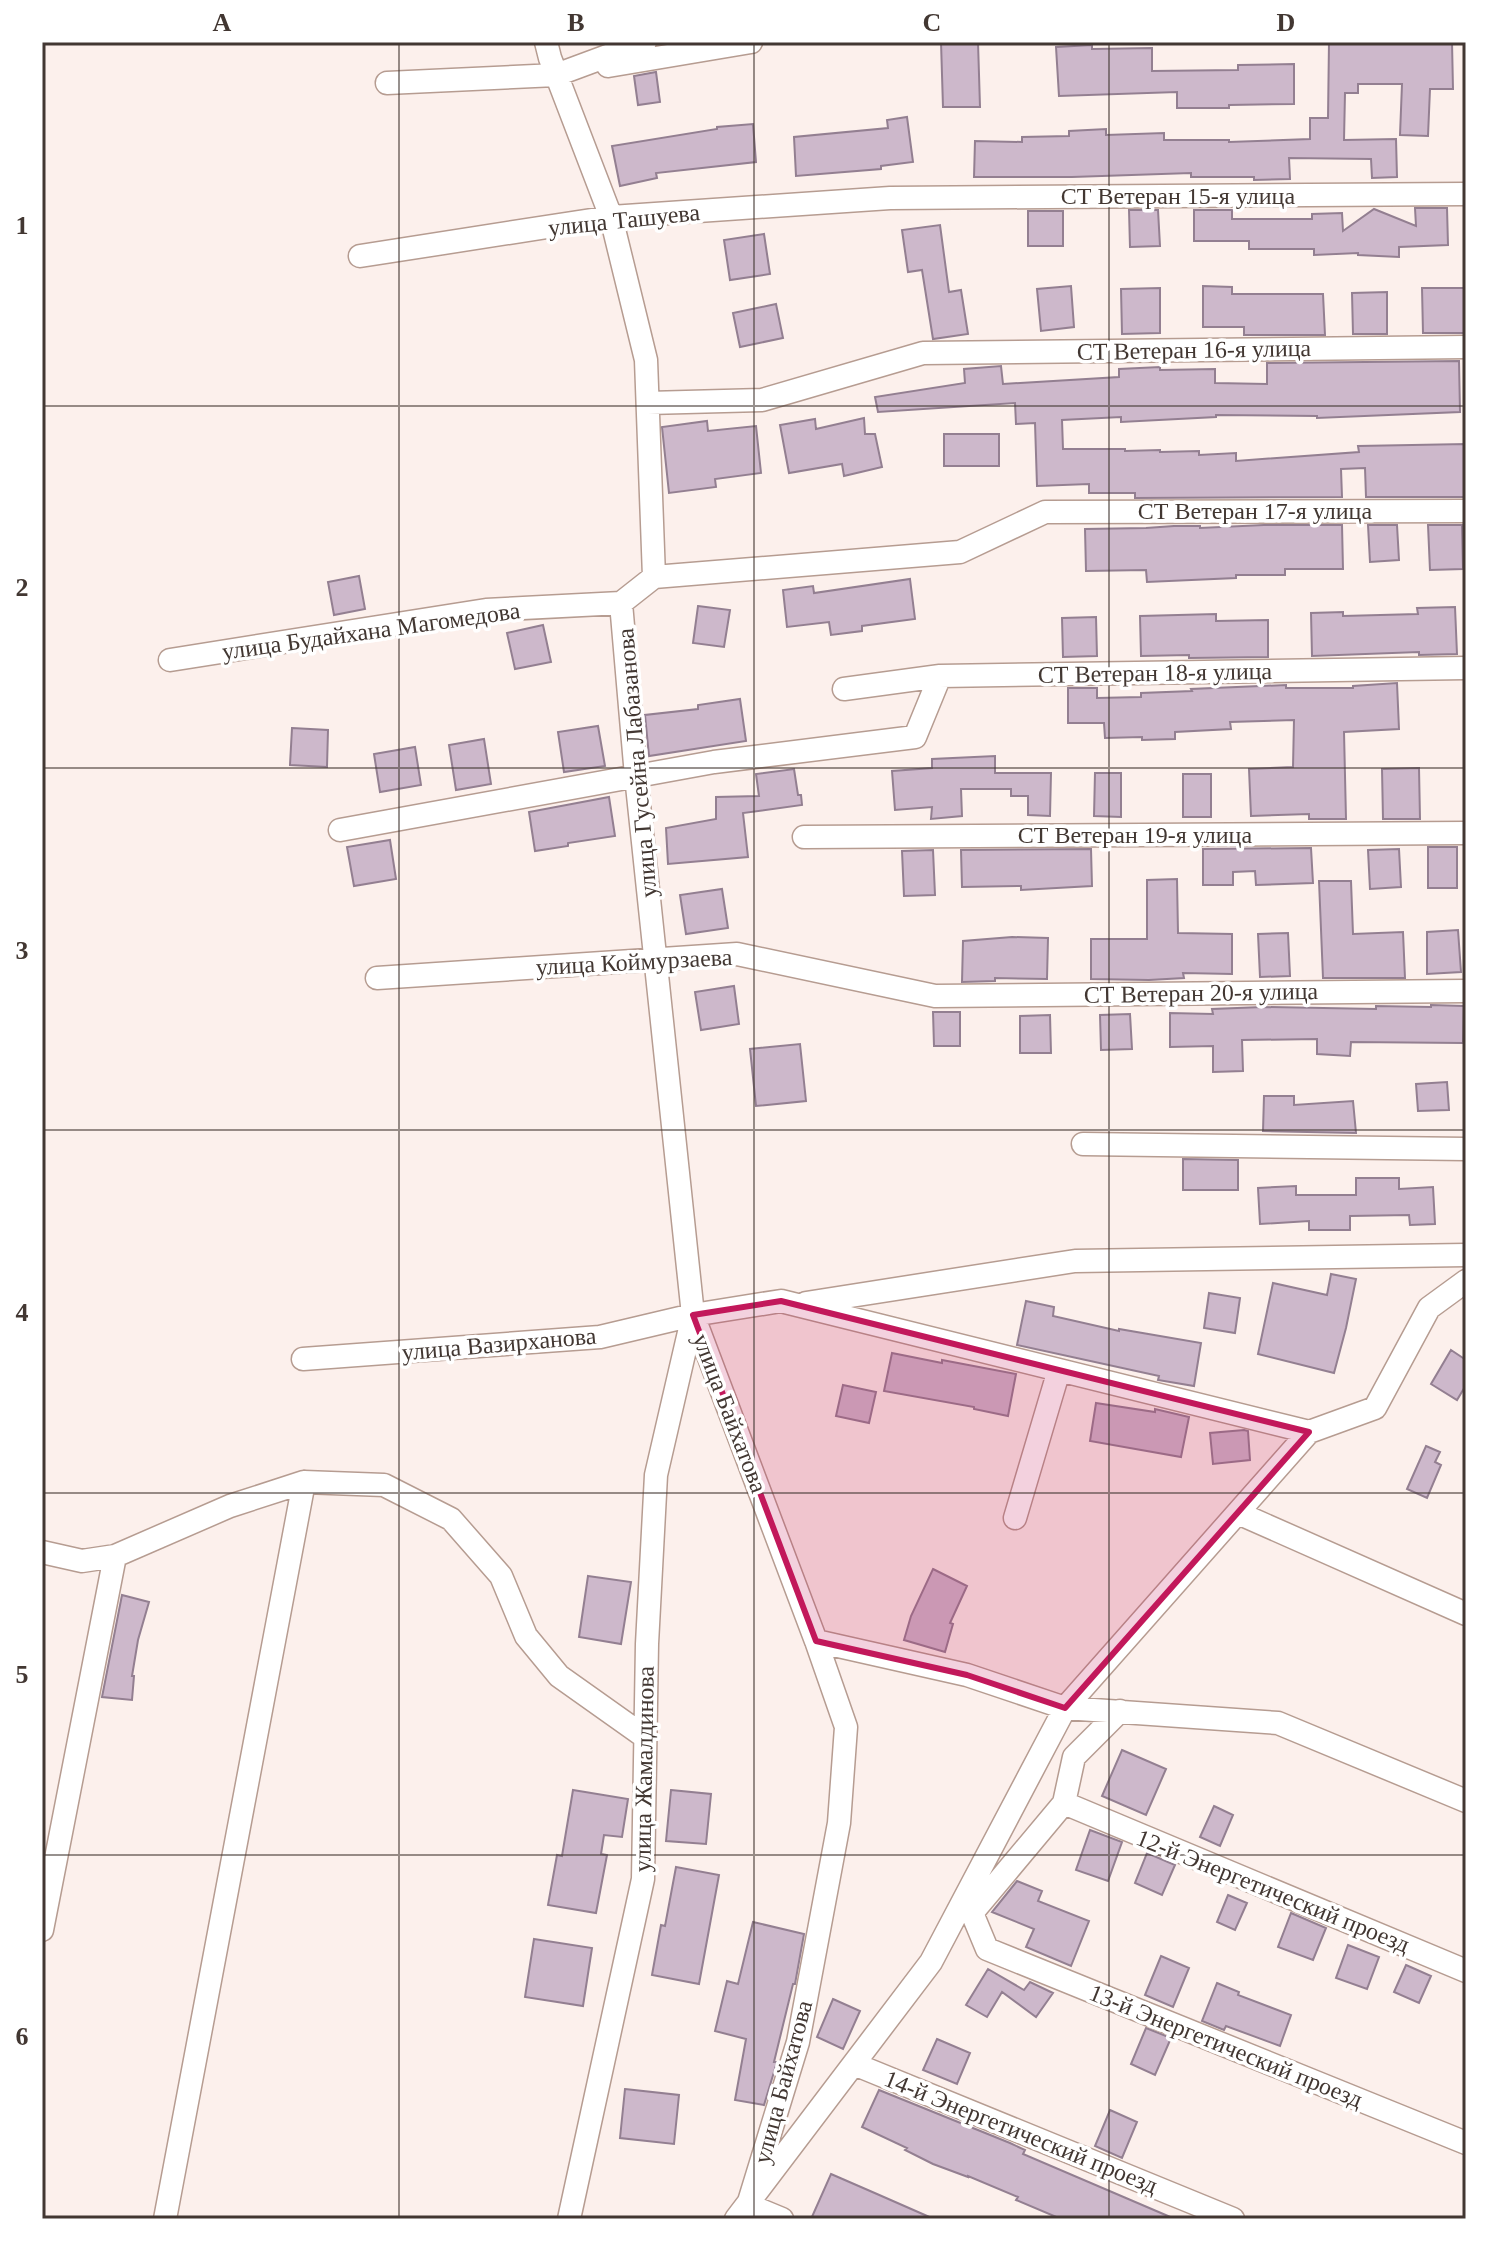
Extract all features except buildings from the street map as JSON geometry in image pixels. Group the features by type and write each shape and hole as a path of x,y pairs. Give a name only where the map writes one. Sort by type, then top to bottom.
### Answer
{"street":[{"path":"546,42 611,217 646,360 654,577"},
{"path":"556,75 645,42"},
{"path":"387,83 556,75 751,42"},
{"name":"СТ Ветеран 15-я улица","path":"890,198 1466,194"},
{"name":"улица Ташуева","path":"360,256 611,217 890,198"},
{"name":"СТ Ветеран 16-я улица","path":"648,403 762,400 923,353 1466,347"},
{"name":"СТ Ветеран 17-я улица","path":"654,577 960,552 1045,512 1466,511"},
{"name":"улица Гусейна Лабазанова","path":"654,577 621,603 636,776 693,1315"},
{"name":"улица Будайхана Магомедова","path":"170,660 486,610 621,603"},
{"name":"СТ Ветеран 18-я улица","path":"844,689 940,676 1466,668"},
{"path":"340,830 714,762 915,737 940,676"},
{"name":"СТ Ветеран 19-я улица","path":"804,837 1466,833"},
{"name":"улица Коймурзаева","path":"377,978 737,954 935,996"},
{"name":"СТ Ветеран 20-я улица","path":"935,996 1466,991"},
{"path":"1083,1144 1466,1149"},
{"path":"798,1304 1075,1261 1466,1255"},
{"path":"931,1962 1065,1708 1309,1432 1375,1408 1429,1308 1466,1281"},
{"name":"улица Байхатова","path":"742,2212 798,2042 839,1823 846,1727 693,1315 781,1301 798,1304 1309,1432"},
{"name":"улица Вазирханова","path":"303,1359 600,1337 693,1315"},
{"name":"улица Жамалдинова","path":"569,2219 643,1879 647,1644 656,1475 693,1315"},
{"path":"1015,1518 1059,1370"},
{"path":"42,1552 82,1561 115,1556 230,1506 304,1482 384,1485 451,1519 501,1576 526,1636 559,1676 645,1737"},
{"path":"165,2219 304,1482"},
{"path":"1238,1513 1466,1614"},
{"path":"42,1930 115,1556"},
{"path":"816,1641 967,1675 1065,1708 1278,1723 1466,1801"},
{"path":"782,2219 742,2212 931,1962 972,1913 1072,1808 1074,1757 1120,1711"},
{"name":"12-й Энергетический проезд","path":"1072,1808 1466,1971"},
{"name":"13-й Энергетический проезд","path":"972,1913 987,1949 1466,2143"},
{"name":"14-й Энергетический проезд","path":"854,2064 1233,2219"}],"highlighted area":[{"path":"781,1301 1309,1432 1065,1708 967,1675 816,1641 693,1315"}]}
